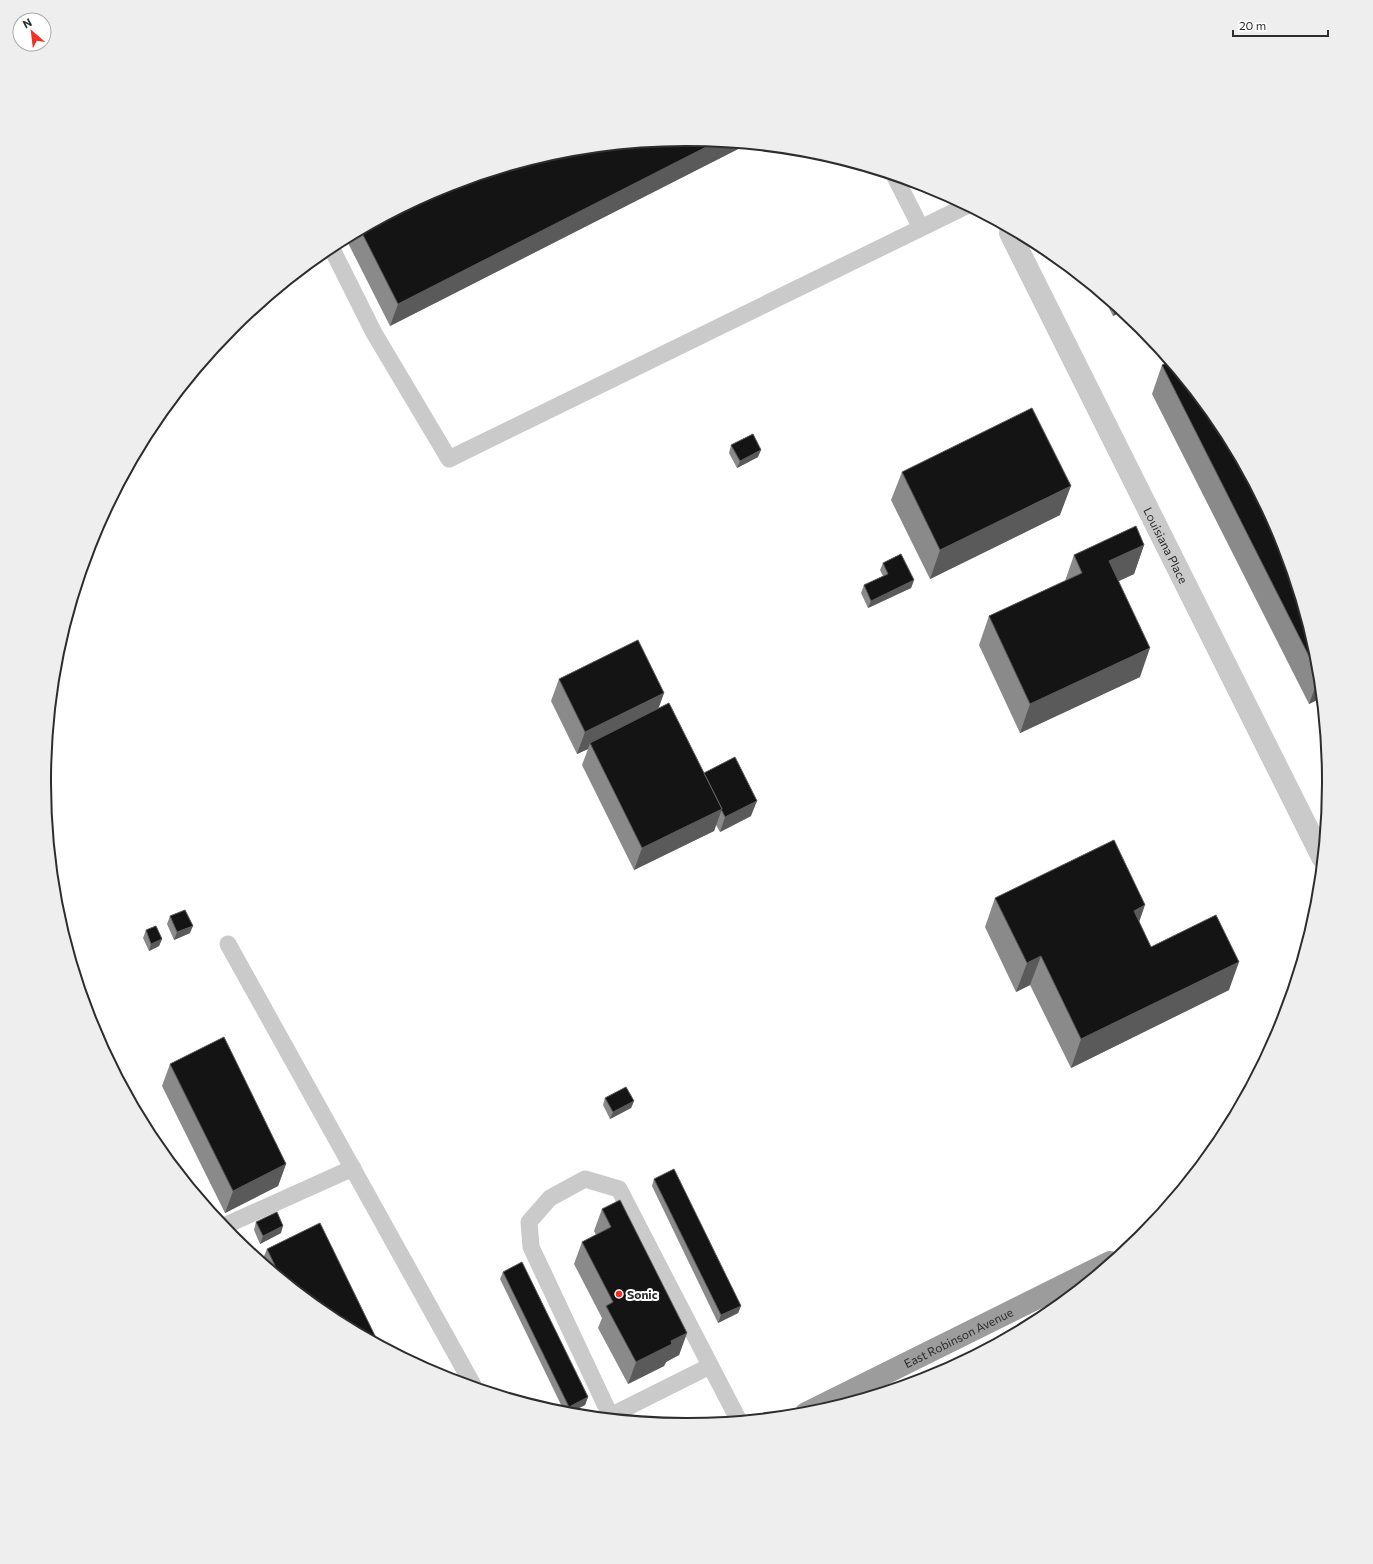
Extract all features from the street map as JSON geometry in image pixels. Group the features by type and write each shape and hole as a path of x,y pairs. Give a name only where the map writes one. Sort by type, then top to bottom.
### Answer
{"highway":[{"name":"East Robinson Avenue","path":"832,1400 1092,1271"}],"street":[{"name":"Louisiana Place","path":"1012,237 1318,850"}],"lane":[{"path":"898,183 921,228"},
{"path":"334,253 374,333 449,459 961,209"},
{"path":"228,944 469,1379"},
{"path":"230,1223 353,1168"},
{"path":"608,1412 531,1247 529,1222 550,1198 584,1179 619,1189 736,1415"},
{"path":"617,1413 710,1366"}],"building":[{"path":"686,146 706,147 398,304 363,235 405,212 482,180 522,168 563,159 604,152 645,148"},
{"path":"1165,364 1191,395 1215,429 1237,464 1256,501 1274,539 1288,578 1310,658 1162,365"},
{"path":"1032,408 1071,486 940,550 902,472"},
{"path":"753,434 761,450 740,461 731,445"},
{"path":"1136,526 1144,545 1109,561 1150,648 1030,704 989,616 1082,573 1074,555"},
{"path":"901,554 914,580 871,601 864,585 888,574 883,563"},
{"path":"638,640 664,693 585,732 559,679"},
{"path":"669,703 722,809 642,848 590,743"},
{"path":"735,757 757,801 725,817 704,773"},
{"path":"1114,840 1145,905 1134,911 1151,947 1216,915 1239,962 1081,1039 1041,956 1027,963 995,898"},
{"path":"185,910 193,926 177,932 170,916"},
{"path":"156,926 162,939 151,944 146,930"},
{"path":"224,1037 286,1164 233,1191 170,1064"},
{"path":"626,1087 634,1101 613,1112 605,1098"},
{"path":"674,1169 741,1306 721,1315 654,1179"},
{"name":"Sonic","path":"620,1200 687,1333 671,1341 672,1344 636,1362 606,1306 613,1302 582,1242 611,1227 602,1209"},
{"path":"277,1212 283,1226 263,1236 256,1222"},
{"path":"320,1223 375,1335 333,1310 276,1267 267,1249"},
{"path":"522,1262 588,1397 568,1406 503,1272"}],"place":[{"name":"Sonic","path":"619,1294"}]}
